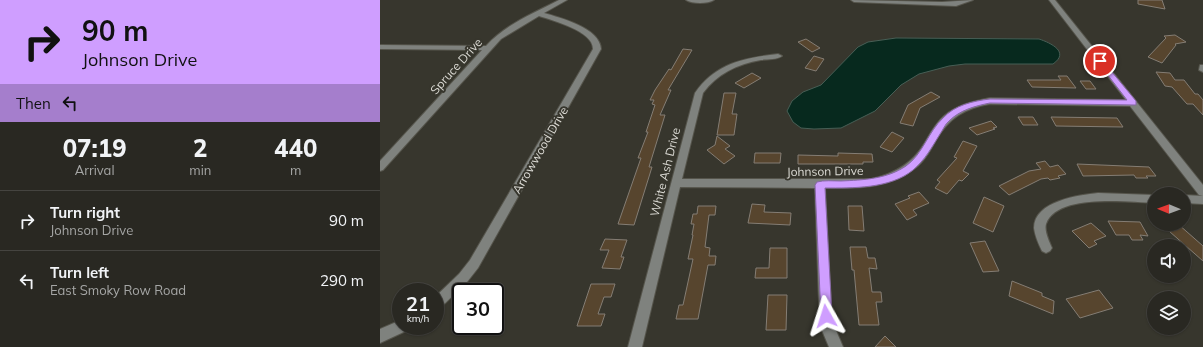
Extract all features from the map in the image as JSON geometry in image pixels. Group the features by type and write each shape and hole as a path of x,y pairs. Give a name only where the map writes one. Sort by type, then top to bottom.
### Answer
{"street":[{"name":"Spruce Drive","path":"380,167 488,48 507,30 564,0"},
{"path":"689,0 710,0"},
{"path":"854,0 942,4 956,4 970,0"},
{"path":"1052,0 1203,192"},
{"name":"Arrowwood Drive","path":"444,296 463,278 477,259 597,49 597,44 592,36 565,23 538,13"},
{"path":"380,48 488,48"},
{"name":"White Ash Drive","path":"635,347 697,99 704,85 722,70 748,60 778,56"},
{"name":"Johnson Drive","path":"676,183 820,185 866,184 893,177 908,169 920,158 946,120 959,110 977,103 990,101 1133,103"},
{"path":"820,185 825,303 828,328 836,347"},
{"path":"1046,248 1040,227 1042,219 1051,209 1070,200 1098,198 1147,199"},
{"path":"1191,199 1203,200"},
{"path":"380,336 392,331"}],"shaded area":[{"path":"896,38 1039,39 1057,48 1060,56 1053,64 965,64 949,66 919,74 901,85 875,111 841,128 801,128 793,122 787,111 792,101 803,92 821,85 858,47 868,42"}],"building":[{"path":"1138,0 1162,0 1165,9 1138,4"},
{"path":"1175,35 1186,42 1175,44 1176,45 1162,63 1148,57 1166,38 1164,36"},
{"path":"806,39 820,48 812,52 798,42"},
{"path":"683,49 692,50 668,90 671,90 660,115 665,115 649,167 652,167 634,225 618,224 641,158 638,158 648,132 646,132 655,105 652,104 654,100 650,100 669,69 671,70"},
{"path":"814,56 824,59 816,71 805,68"},
{"path":"1156,72 1170,73 1175,80 1184,80 1195,94 1198,94 1203,100 1203,115 1193,104 1187,104 1172,87 1165,86"},
{"path":"752,73 761,78 744,88 735,83"},
{"path":"1058,76 1067,76 1076,88 1032,87 1027,80 1061,80"},
{"path":"1080,81 1090,81 1096,89 1086,89"},
{"path":"931,92 940,97 920,108 913,126 900,123 908,105"},
{"path":"724,93 736,93 732,114 737,114 734,135 717,135"},
{"path":"1018,117 1033,117 1038,125 1023,125"},
{"path":"1051,117 1117,118 1123,127 1056,126"},
{"path":"991,121 997,127 993,128 995,129 977,135 969,128"},
{"path":"892,132 904,138 892,152 880,147"},
{"path":"717,136 730,146 725,149 735,156 724,164 707,150 715,145"},
{"path":"963,141 977,146 963,171 969,174 962,181 959,180 947,194 935,188 940,182 937,180 957,158 954,157"},
{"path":"755,153 781,153 780,163 754,163"},
{"path":"838,153 872,154 873,162 863,162 863,164 798,164 798,155 838,156"},
{"path":"1045,161 1050,167 1058,165 1066,174 1058,176 1060,178 1050,180 1048,178 1041,179 1009,195 999,186 1029,171 1041,169 1036,163"},
{"path":"1077,164 1149,167 1156,176 1136,178 1134,175 1083,176"},
{"path":"919,192 929,203 913,210 917,215 907,220 895,204 910,198 908,196"},
{"path":"984,197 1004,206 993,232 973,223"},
{"path":"752,204 765,205 764,212 791,213 790,225 748,223"},
{"path":"698,206 716,206 715,215 709,215 705,247 710,248 709,256 716,256 715,265 708,265 698,319 676,319 679,305 683,305 693,259 688,259 694,224 691,224 693,214 697,214"},
{"path":"848,206 862,206 864,231 849,230"},
{"path":"1108,221 1140,222 1148,236 1140,235 1143,240 1132,240 1129,235 1116,235"},
{"path":"1091,223 1106,236 1094,241 1097,244 1089,248 1072,231"},
{"path":"1169,231 1186,231 1203,246 1203,261 1191,250 1191,239 1178,239"},
{"path":"605,239 627,240 621,257 624,257 620,269 602,268 609,250 600,250"},
{"path":"985,241 999,271 983,272 970,243"},
{"path":"850,247 866,247 868,258 875,258 877,269 869,268 872,292 881,292 882,302 876,302 879,325 859,325 854,270 852,270"},
{"path":"770,248 787,248 787,278 755,278 756,268 769,268"},
{"path":"1012,281 1042,293 1042,296 1054,301 1053,314 1009,296"},
{"path":"591,284 615,284 611,297 604,297 598,314 605,314 601,326 577,326"},
{"path":"1099,290 1113,308 1080,318 1066,299"},
{"path":"768,295 787,295 786,330 766,330"},
{"path":"885,336 896,347 875,347"}],"route":[{"path":"826,316 820,185 866,184 893,177 908,169 920,158 946,120 954,113 977,103 990,101 1133,103 1100,61"}]}
